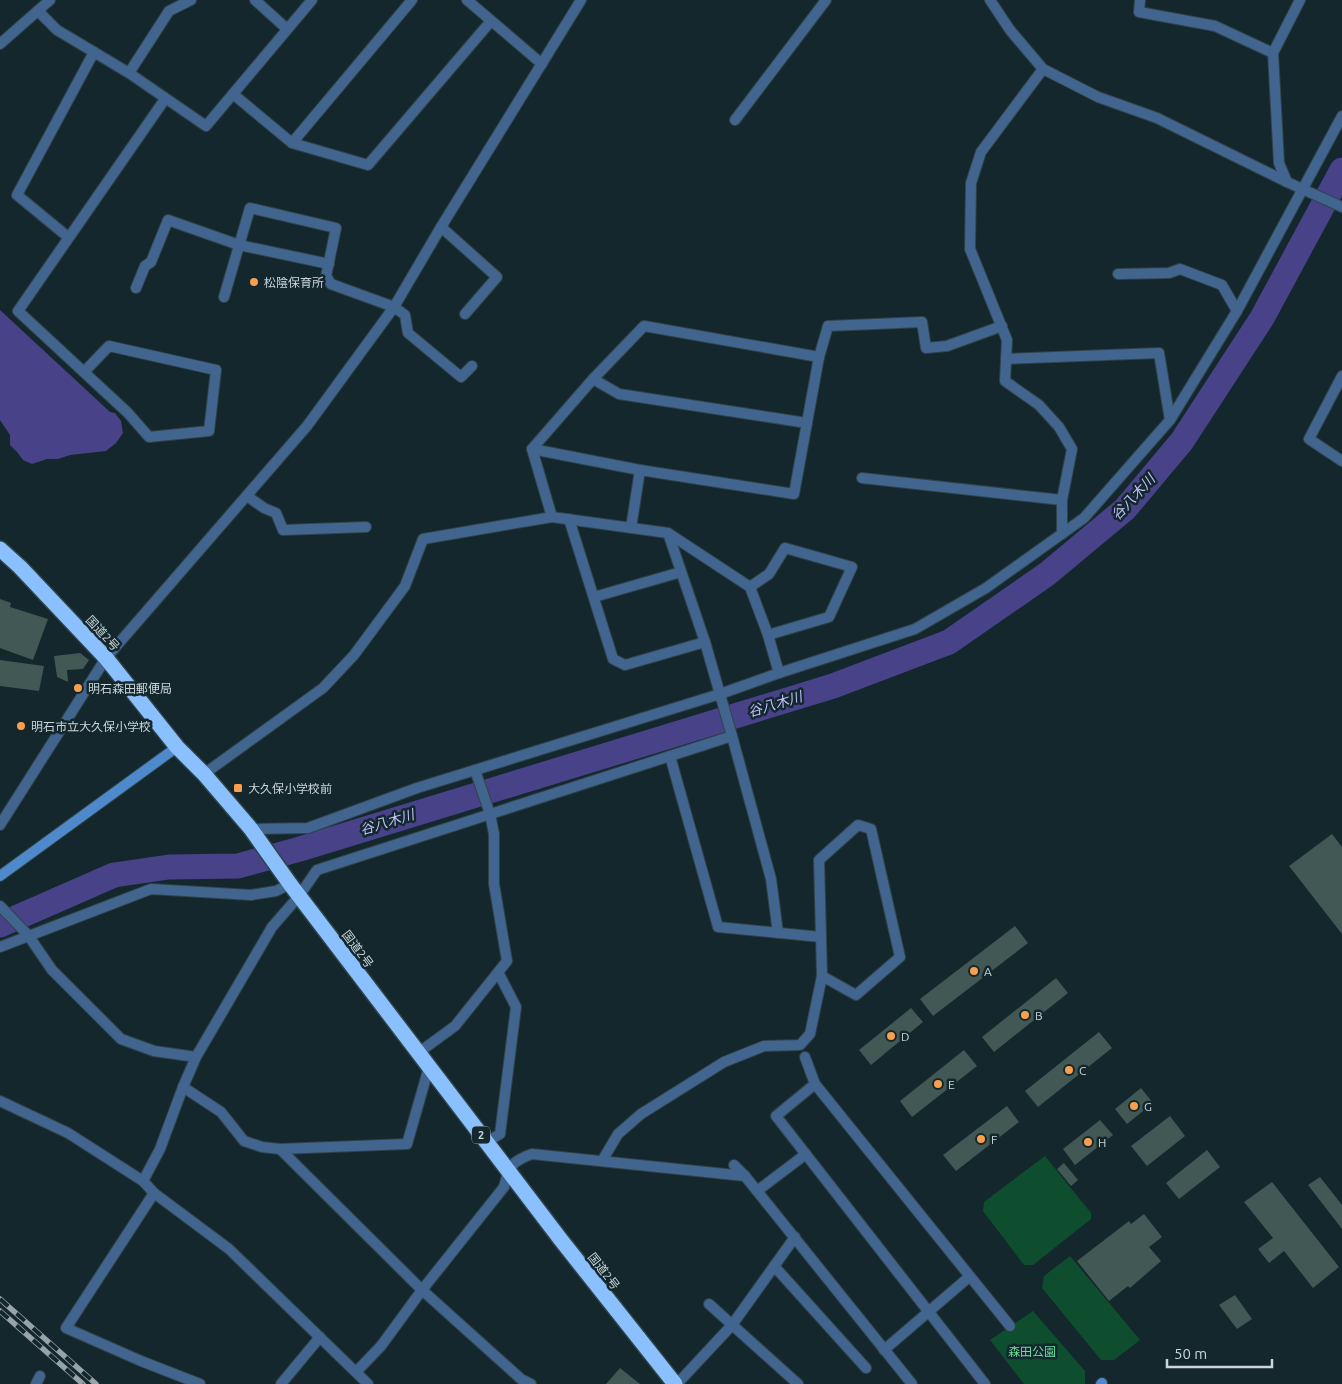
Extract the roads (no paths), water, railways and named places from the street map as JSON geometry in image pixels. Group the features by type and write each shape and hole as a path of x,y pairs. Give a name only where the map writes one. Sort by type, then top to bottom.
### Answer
{"highway":[{"name":"国道2号","path":"0,548 106,658 177,747 204,774 251,829 295,890 561,1240 676,1384"}],"street":[{"path":"0,44 50,0"},
{"path":"129,73 169,11 191,0"},
{"path":"255,0 287,29"},
{"path":"38,11 57,30 129,73 206,126 312,0"},
{"path":"292,143 412,0"},
{"path":"467,0 542,64"},
{"path":"735,120 826,0"},
{"path":"990,0 1010,30 1043,69 1098,97 1157,118 1342,207"},
{"path":"1140,0 1139,12 1215,26 1273,53"},
{"path":"1287,182 1279,163 1273,53 1300,0"},
{"path":"0,825 106,658 307,426 394,307 580,1"},
{"path":"233,94 292,143 368,165 491,20"},
{"path":"68,237 17,195 94,52"},
{"path":"1043,69 981,152 971,183 970,249 1007,340 1005,381 1039,405 1059,427 1072,449 1062,500 1062,534"},
{"path":"84,372 109,346 216,370 209,431 149,437 128,414 18,311 165,99"},
{"path":"251,829 308,828 417,788 720,694 779,673 915,630 986,588 1084,518 1170,420 1237,311 1342,116"},
{"path":"224,297 250,208 336,228 326,276 331,284 394,307 405,315 408,333 461,377 472,366"},
{"path":"136,288 145,266 151,262 168,220 239,245 329,264"},
{"path":"441,227 497,277 465,314"},
{"path":"1118,274 1169,273 1180,269 1222,285 1237,311"},
{"path":"532,449 640,470 794,494 818,357 828,326 922,322 926,348 947,346 1002,326"},
{"path":"532,449 593,379 644,326 818,357"},
{"path":"1006,359 1159,353 1170,420"},
{"path":"1342,378 1309,439 1342,461"},
{"path":"593,379 619,394 807,424"},
{"path":"532,449 552,517"},
{"path":"631,528 640,470"},
{"path":"862,478 1062,500"},
{"path":"246,496 264,508 276,513 283,530 366,527"},
{"path":"204,774 323,688 354,655 405,586 423,539 552,517 668,533 750,588 768,635 779,673"},
{"path":"569,519 613,659 625,665 704,642"},
{"path":"668,533 704,642 732,736 771,879 778,933"},
{"path":"750,588 769,574 785,548 852,567 829,617 768,635"},
{"path":"594,597 681,572"},
{"path":"143,1181 160,1149 196,1056 272,927 287,912 295,890 317,870 732,736"},
{"path":"0,876 177,747"},
{"path":"670,756 718,927 821,937"},
{"path":"418,1053 455,1026 507,961 494,884 494,834 490,814 475,770"},
{"path":"602,1161 618,1134 641,1114 724,1062 764,1046 800,1045 810,1034 822,976 819,860 858,826 871,829 900,957 856,995 822,976"},
{"path":"0,947 152,889 251,895 295,890"},
{"path":"0,906 28,935 52,970 121,1039 154,1051 196,1056"},
{"path":"487,1142 500,1134 516,1007 498,974"},
{"path":"804,1058 815,1084 1010,1326"},
{"path":"183,1087 221,1112 244,1141 262,1147 280,1149 408,1144 429,1067"},
{"path":"815,1084 776,1116 985,1384"},
{"path":"0,1101 68,1133 143,1181 154,1193 229,1249 368,1384"},
{"path":"280,1149 422,1290 521,1378 531,1384"},
{"path":"356,1372 381,1346 422,1290 504,1187 508,1170 518,1160 532,1154 745,1176"},
{"path":"757,1191 806,1154"},
{"path":"734,1165 745,1176 912,1384"},
{"path":"154,1193 66,1328 141,1361 200,1384"},
{"path":"676,1384 732,1325 795,1238"},
{"path":"774,1266 866,1368"},
{"path":"884,1350 969,1277"},
{"path":"709,1304 798,1384"},
{"path":"281,1384 320,1337"}],"waterway":[{"name":"谷八木川","path":"0,925 114,875 169,867 238,866 300,849 833,686 949,642 1047,574 1125,509 1182,441 1262,318 1342,170"}],"railway":[{"path":"0,1299 96,1384"},
{"path":"0,1311 83,1384"}],"place":[{"name":"松陰保育所","path":"254,282"},
{"name":"明石森田郵便局","path":"78,688"},
{"name":"明石市立大久保小学校","path":"21,726"},
{"name":"大久保小学校前","path":"238,788"},
{"name":"A","path":"974,971"},
{"name":"B","path":"1025,1015"},
{"name":"D","path":"891,1036"},
{"name":"C","path":"1069,1070"},
{"name":"E","path":"938,1084"},
{"name":"G","path":"1134,1106"},
{"name":"F","path":"981,1139"},
{"name":"H","path":"1088,1142"}],"park label":[{"name":"森田公園","path":"1032,1351"}]}
